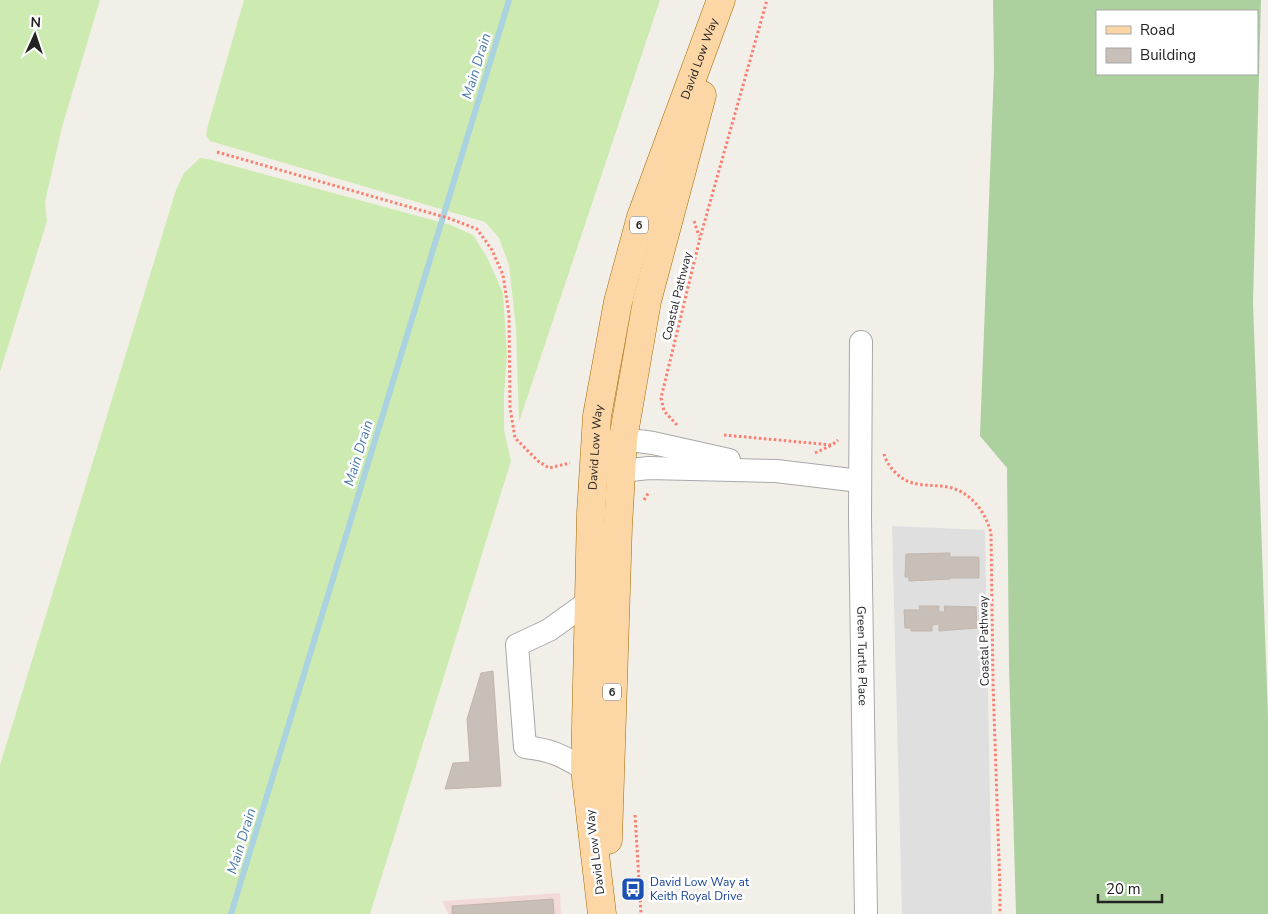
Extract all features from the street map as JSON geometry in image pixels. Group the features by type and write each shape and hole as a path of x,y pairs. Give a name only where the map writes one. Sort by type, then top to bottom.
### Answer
{"main road":[{"name":"David Low Way","path":"602,914 585,769 588,602 593,459 597,416 618,302 641,217 721,0"},
{"name":"David Low Way","path":"606,914 610,752 623,439 647,301 688,151 725,0"}],"street":[{"name":"Green Turtle Place","path":"861,342 860,481 866,914"},
{"path":"593,459 623,439 653,443 776,471"},
{"path":"593,459 621,471 649,468 776,471 860,481"},
{"path":"585,769 557,753 525,747 516,645 549,630 588,602"}],"path":[{"name":"Coastal Pathway","path":"684,428 677,426 664,411 660,398 700,238 767,0"},
{"path":"216,152 448,218 477,229 492,250 503,274 509,314 510,406 515,438 538,462 549,468 593,459"},
{"path":"716,434 832,445 845,434"},
{"name":"Coastal Pathway","path":"883,451 885,459 890,466 899,476 911,483 950,488 961,492 973,500 990,527 1000,914"}],"shaded area":[{"path":"892,526 985,530 992,914 902,914"},
{"path":"560,893 561,914 448,914 442,901"}],"green space":[{"path":"0,0 100,0 62,127 45,202 47,221 0,372"},
{"path":"244,0 660,0 519,422 516,328 509,265 499,238 485,222 210,141 206,135"},
{"path":"993,0 1261,0 1253,303 1268,716 1268,914 1016,914 1009,666 1007,468 980,436 994,69"},
{"path":"200,158 451,225 473,235 487,257 503,293 507,354 504,430 511,461 370,914 0,914 0,765 176,190 184,173"}],"building":[{"path":"950,553 950,557 979,557 979,578 909,581 909,577 905,577 906,554"},
{"path":"919,606 939,606 939,612 945,612 944,606 976,607 977,628 939,631 939,624 932,625 932,631 911,631 911,628 905,628 904,610 920,610"},
{"path":"493,671 501,786 445,789 453,763 470,762 467,719 481,673"},
{"path":"553,899 554,914 452,914 452,906"}],"waterway":[{"name":"Main Drain","path":"231,914 509,0"}],"place":[{"name":"David Low Way at Keith Royal Drive","path":"633,889"}]}
